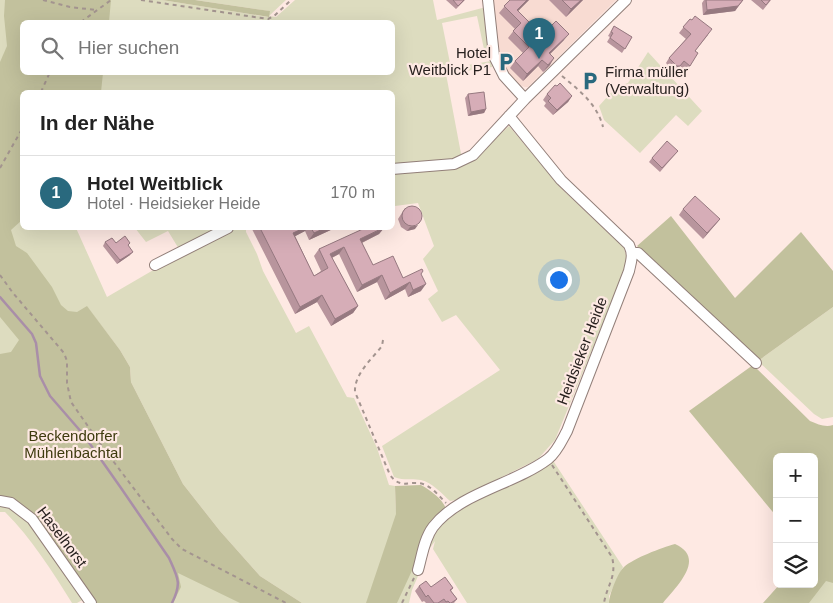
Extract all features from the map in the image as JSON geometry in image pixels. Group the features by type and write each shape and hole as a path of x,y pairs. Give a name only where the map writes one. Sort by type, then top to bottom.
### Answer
{"street":[{"path":"488,0 494,56 501,71 525,100"},
{"path":"395,169 454,164 474,155 509,116 626,0"},
{"path":"509,116 561,180 629,245 633,253 638,253 756,363"},
{"path":"155,265 224,230"},
{"name":"Heidsieker Heide","path":"418,570 428,534 441,518 463,502 548,459 560,445 629,271 633,253"},
{"name":"Haselhorst","path":"0,501 11,503 32,519 91,603"}],"path":[{"path":"42,0 70,7 96,10"},
{"path":"84,20 111,0"},
{"path":"141,0 268,19 274,16 291,0"},
{"path":"42,90 49,75"},
{"path":"562,75 583,94 599,113 603,127"},
{"path":"0,168 20,133"},
{"path":"0,274 13,293 64,353 67,361 67,383 72,402 104,450 172,539 182,549 286,603"},
{"path":"383,340 382,346 354,385 355,392 390,475 394,480 401,484 421,483 429,486 452,510"},
{"path":"548,459 612,558 615,567 604,603"},
{"path":"402,603 418,570"}],"shaded area":[{"path":"493,0 616,0 528,87 525,87 518,85 507,74 496,51"}],"green space":[{"path":"0,0 162,0 268,17 269,11 195,0 286,0 269,16 276,17 295,0 433,0 437,20 486,7 489,54 485,54 477,16 442,23 451,68 491,61 492,67 446,74 462,159 395,166 395,90 20,90 20,230 77,230 107,297 219,234 229,230 246,230 263,271 296,333 309,326 347,397 354,398 377,448 389,485 395,486 396,512 437,516 444,523 470,500 552,459 623,567 609,596 609,603 467,603 433,549 435,541 430,548 412,590 409,603 302,603 260,576 220,531 183,484 131,382 130,367 120,350 88,308 176,483 268,587 292,603 102,603 34,506 0,494"},
{"name":"Beckendorfer Mühlenbachtal","path":"5,0 111,0 109,20 20,20 20,75 103,75 101,90 20,90 20,222 11,230 16,246 27,253 52,287 61,305 68,311 77,312 87,306 120,350 130,367 131,382 183,484 220,531 260,576 302,603 240,603 178,573 181,587 173,603 95,603 42,528 24,506 17,501 0,496 0,354 11,352 19,340 0,317 0,62 7,46 4,16"},
{"path":"162,0 195,0 270,11 269,17"},
{"path":"648,52 702,111 688,126 676,115 640,153 604,120 599,106 616,87 628,83"},
{"path":"509,126 561,188 624,248 627,259 619,284 555,440 538,459 456,500 450,501 425,481 394,477 382,446 500,370 456,315 442,322 428,299 438,291 423,259 434,246 418,203 395,206 395,172 457,166 470,162"},
{"path":"671,216 735,298 801,232 833,271 833,307 758,361 637,246"},
{"path":"137,230 219,230 179,249 168,231 146,242"},
{"path":"833,307 833,417 822,419 814,414 758,361"},
{"path":"753,365 810,421 824,426 833,425 833,583 826,581 809,603 763,603 776,588 818,588 818,453 773,453 773,512 689,411"},
{"path":"421,485 439,498 446,509 415,564 397,603 366,603 396,514 395,486"},
{"path":"0,503 25,517 84,599 77,603 72,603 33,544 5,512 0,512"},
{"path":"675,544 684,550 688,557 689,565 681,581 663,603 609,603 614,584 624,567 641,557"},
{"path":"833,550 833,603 782,603 807,588 818,588 818,577"}],"building":[{"path":"453,0 464,0 458,6"},
{"path":"510,0 527,0 517,10 542,35 556,21 569,34 549,53 554,58 548,65 542,60 527,74 515,61 529,47 513,31 521,23 504,6"},
{"path":"562,0 581,0 571,9"},
{"path":"706,0 743,0 738,6 707,10"},
{"path":"761,0 770,0 766,5"},
{"path":"695,16 712,29 695,51 698,53 690,66 684,61 680,66 677,66 669,58 691,34 683,27"},
{"path":"614,26 632,37 625,49 610,38"},
{"path":"560,83 572,96 557,110 548,101 551,98 547,94 555,85 557,86"},
{"path":"484,92 486,109 471,112 468,94"},
{"path":"667,141 678,151 662,168 652,158"},
{"path":"695,196 720,219 707,233 683,209"},
{"path":"412,206 419,209 422,216 419,223 412,226 405,223 402,216 405,209"},
{"path":"261,230 300,230 293,233 314,276 328,268 319,249 361,230 379,230 360,239 373,265 393,256 403,278 422,269 423,271 421,274 426,284 413,290 410,282 390,293 382,275 362,285 344,247 330,254 358,306 335,319 322,295 300,307"},
{"path":"125,236 133,252 120,260 105,242 112,238 116,243"},
{"path":"445,577 453,588 450,590 457,599 451,603 446,602 444,599 434,603 428,595 426,597 419,586 426,581 431,587"}],"waterway":[{"path":"0,297 32,334 36,343 40,376 50,396 83,434 169,558 178,580 177,590 172,603"}],"place":[{"name":"Hotel Weitblick","path":"539,59"},
{"name":"Hotel Weitblick P1","path":"506,62"},
{"name":"Firma müller (Verwaltung)","path":"590,81"}]}
